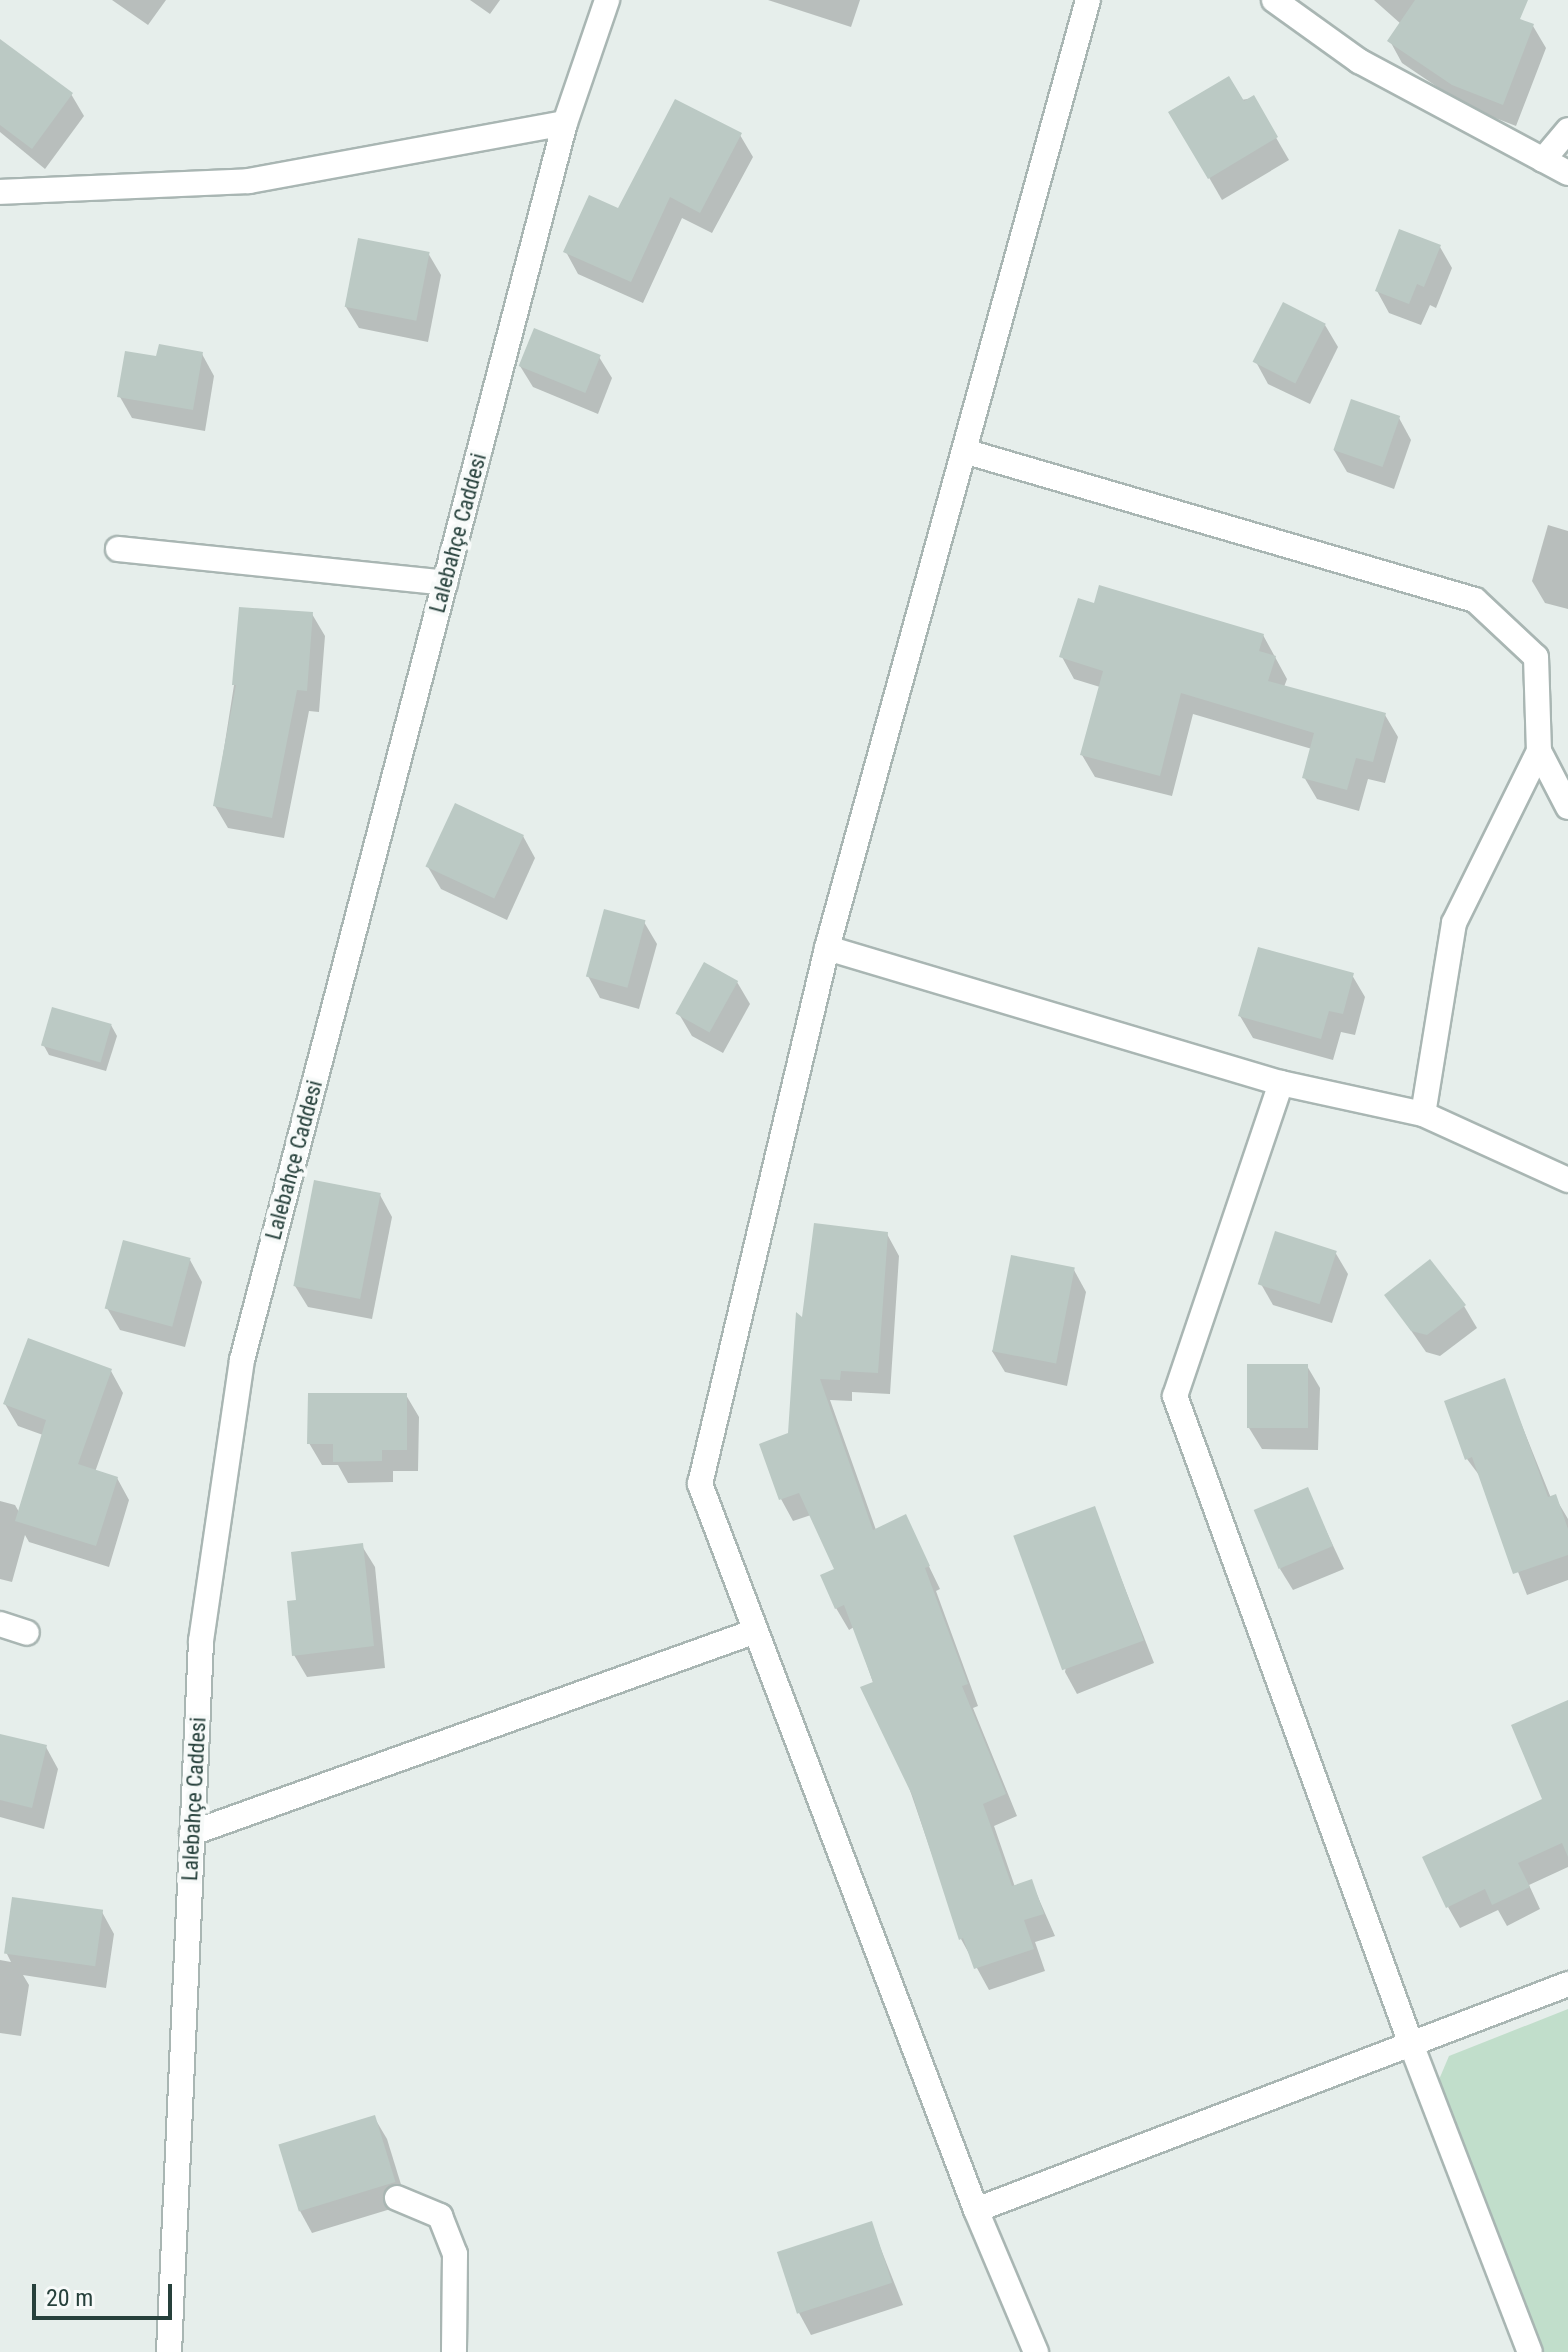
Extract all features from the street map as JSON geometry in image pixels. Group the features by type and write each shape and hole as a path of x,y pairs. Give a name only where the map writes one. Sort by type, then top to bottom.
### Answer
{"street":[{"name":"Lalebahçe Caddesi","path":"169,2352 201,1641 242,1360 565,123 607,0"},
{"path":"1036,2352 976,2210 700,1484 827,948 1088,0"},
{"path":"1274,0 1359,61 1568,173"},
{"path":"0,192 249,181 565,123"},
{"path":"1543,160 1568,130"},
{"path":"964,451 1475,600 1536,657 1539,751 1568,807"},
{"path":"118,549 445,583"},
{"path":"1423,1114 1454,923 1539,751"},
{"path":"827,948 1281,1083 1423,1114 1568,1180"},
{"path":"1281,1083 1175,1396 1411,2044 1530,2352"},
{"path":"0,1624 27,1633"},
{"path":"192,1833 756,1631"},
{"path":"976,2210 1568,1984"},
{"path":"397,2198 440,2216 455,2254 454,2352"}],"green space":[{"path":"1568,2009 1568,2352 1538,2352 1435,2089 1449,2056"}],"building":[{"path":"1415,0 1528,0 1520,19 1534,24 1503,105 1452,85 1387,41"},
{"path":"0,39 73,93 32,149 0,125"},
{"path":"1229,76 1244,101 1254,95 1278,137 1208,179 1168,112"},
{"path":"675,99 742,133 700,213 670,197 631,282 563,252 589,195 618,208"},
{"path":"1399,229 1441,245 1424,287 1417,284 1409,304 1375,291"},
{"path":"358,238 430,252 416,321 345,307"},
{"path":"1283,302 1326,324 1295,383 1253,362"},
{"path":"534,328 601,355 585,393 519,366"},
{"path":"159,344 203,352 193,410 117,397 125,351 156,356"},
{"path":"1351,399 1400,416 1383,467 1333,450"},
{"path":"1099,585 1264,634 1259,651 1276,656 1268,681 1386,713 1373,762 1356,758 1347,790 1302,778 1314,733 1181,693 1160,776 1080,755 1103,671 1059,657 1078,598 1094,603"},
{"path":"239,607 313,612 307,691 297,690 272,818 213,806 236,685 232,685"},
{"path":"455,803 524,835 494,899 425,866"},
{"path":"604,909 646,920 627,988 586,977"},
{"path":"1258,947 1354,973 1343,1014 1329,1011 1321,1039 1238,1016"},
{"path":"704,962 738,981 710,1033 675,1014"},
{"path":"52,1007 112,1024 101,1063 41,1045"},
{"path":"314,1180 381,1193 360,1299 293,1286"},
{"path":"814,1223 888,1232 878,1373 841,1371 840,1380 820,1379 873,1530 906,1514 930,1566 925,1568 968,1684 962,1686 1006,1794 983,1804 1012,1886 1032,1879 1044,1914 1024,1920 1034,1949 974,1969 963,1938 959,1940 913,1797 860,1687 873,1682 844,1605 835,1609 820,1575 834,1569 799,1493 779,1500 759,1444 788,1433 796,1312 802,1317"},
{"path":"1275,1231 1337,1251 1320,1304 1258,1284"},
{"path":"123,1240 191,1258 172,1327 105,1309"},
{"path":"1011,1255 1075,1267 1056,1364 992,1351"},
{"path":"1430,1259 1466,1305 1427,1335 1411,1331 1384,1295"},
{"path":"28,1338 112,1369 78,1464 118,1477 96,1546 15,1521 46,1420 3,1404"},
{"path":"1247,1364 1308,1364 1308,1428 1247,1428"},
{"path":"1505,1378 1548,1497 1556,1494 1568,1529 1568,1555 1513,1574 1472,1457 1465,1460 1444,1401"},
{"path":"308,1393 407,1393 407,1450 382,1450 382,1461 333,1462 333,1444 307,1444"},
{"path":"1308,1487 1333,1546 1279,1569 1254,1510"},
{"path":"1095,1506 1144,1640 1062,1670 1013,1536"},
{"path":"363,1543 374,1646 292,1656 287,1601 296,1600 291,1552"},
{"path":"1568,1700 1568,1857 1562,1843 1518,1863 1530,1887 1492,1905 1485,1889 1446,1908 1422,1857 1542,1799 1511,1725"},
{"path":"0,1734 47,1745 32,1808 0,1800"},
{"path":"12,1897 103,1910 95,1966 4,1953"},
{"path":"375,2115 395,2182 299,2211 278,2145"},
{"path":"872,2221 892,2283 797,2314 777,2252"}]}
